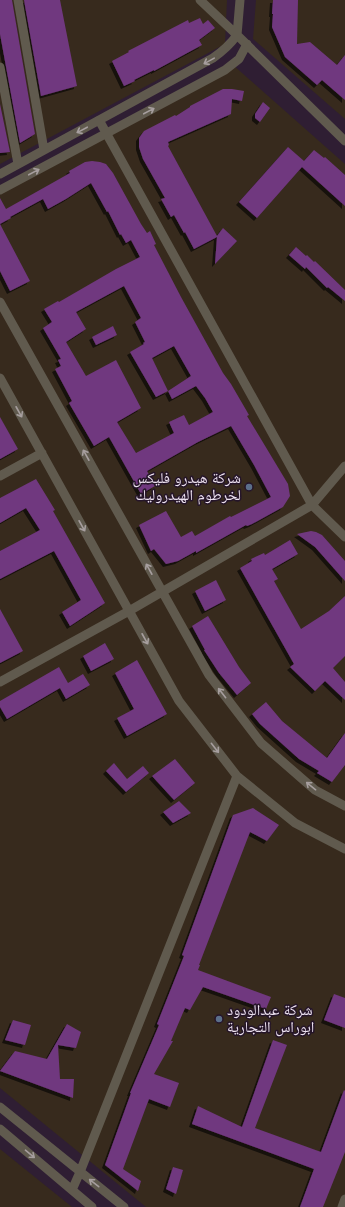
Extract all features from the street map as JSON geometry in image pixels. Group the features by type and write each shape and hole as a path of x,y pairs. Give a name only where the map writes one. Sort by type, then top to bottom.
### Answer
{"street":[{"path":"18,0 44,150"},
{"path":"200,0 247,44 345,141"},
{"path":"0,174 213,58 231,44 237,35 240,0"},
{"path":"0,190 225,70 239,59 247,44"},
{"path":"0,67 18,164"},
{"path":"99,120 312,505 345,537"},
{"path":"1,307 209,675 261,743 315,790 345,806"},
{"path":"0,378 179,701 237,776 295,823 345,849"},
{"path":"0,476 42,453"},
{"path":"0,682 129,611 312,505 345,466"},
{"path":"72,1190 237,776"},
{"path":"0,1107 124,1207"},
{"path":"0,1129 92,1207"},
{"path":"342,1207 345,1199"}],"shaded area":[{"path":"0,0 227,0 225,44 0,164"},
{"path":"256,0 345,0 345,119 253,39"},
{"path":"233,65 345,164 345,1207 146,1207 0,1088 0,194"},
{"path":"0,1149 72,1207 0,1207"}],"building":[{"path":"0,0 12,0 35,134 20,143 0,34"},
{"path":"24,0 60,0 77,86 41,96"},
{"path":"273,0 298,0 297,44 310,42 337,65 345,55 345,100 322,80 317,85 285,57 272,27"},
{"path":"200,18 203,24 208,20 215,28 199,40 202,45 124,86 112,61 129,52 128,51 188,20 189,23"},
{"path":"223,89 244,91 242,101 232,99 231,114 168,142 168,146 217,236 223,228 237,241 215,264 217,237 194,249 174,215 171,217 161,199 165,198 143,159 139,147 139,138 144,131 175,115 176,116 190,106"},
{"path":"263,102 270,108 260,122 255,118 255,114"},
{"path":"0,104 10,152 0,153"},
{"path":"288,147 304,161 314,150 324,158 325,157 345,175 345,206 302,167 257,218 239,202"},
{"path":"92,161 106,164 113,173 141,224 147,233 150,231 156,244 154,245 181,297 223,373 249,415 247,416 288,484 290,496 283,507 178,561 166,564 154,549 151,551 139,525 166,511 181,537 192,531 195,536 230,516 231,517 271,497 231,426 198,442 147,471 155,486 141,494 109,437 94,446 69,403 72,401 55,369 61,366 58,360 61,359 43,328 52,322 44,309 140,257 131,240 126,243 121,234 120,235 108,211 107,212 91,183 48,209 43,199 10,217 11,218 0,224 0,198 6,209 70,173 69,171 85,162","holes":["124,286 141,318 135,322 145,342 130,352 156,397 168,391 172,399 196,386 213,412 189,425 184,415 169,422 174,433 136,453 117,422 141,408 116,360 86,376 66,342 86,329 76,312","174,346 191,376 168,391 152,358"]},
{"path":"0,224 30,281 10,291 0,271"},
{"path":"296,247 314,262 315,261 345,290 345,301 328,287 327,288 306,267 305,269 289,255"},
{"path":"113,326 117,335 96,345 92,337"},
{"path":"0,417 18,449 0,459"},
{"path":"36,479 55,510 53,511 105,603 70,626 62,612 81,600 54,551 0,579 0,551 40,530 26,508 0,523 0,498"},
{"path":"311,531 322,535 345,561 345,581 315,547 297,534"},
{"path":"290,540 298,554 272,569 278,579 274,581 301,629 329,611 345,596 345,656 333,668 345,682 345,700 325,681 315,691 290,667 294,664 240,568 252,561 251,559 264,553 265,555"},
{"path":"216,580 226,600 205,611 195,591"},
{"path":"0,609 23,651 0,663"},
{"path":"208,616 239,667 251,683 237,695 219,673 204,650 192,626"},
{"path":"105,643 114,659 91,671 83,656"},
{"path":"137,660 167,714 127,736 117,718 134,709 115,673"},
{"path":"59,667 68,683 83,674 90,685 66,699 60,688 7,719 0,707 0,701"},
{"path":"266,702 282,721 327,758 345,733 345,765 332,782 317,773 319,771 299,759 260,724 252,714"},
{"path":"175,759 195,783 174,800 152,776"},
{"path":"114,763 127,779 143,766 149,773 126,792 106,771"},
{"path":"179,801 191,813 173,823 163,812"},
{"path":"253,808 279,825 267,841 250,832 198,970 271,997 266,1009 203,987 190,1010 185,1008 171,1041 173,1041 154,1074 179,1083 170,1107 149,1099 123,1169 141,1181 138,1191 105,1165 130,1093 159,1025 157,1024 184,956 182,955 233,815"},
{"path":"334,994 345,998 345,1028 324,1020"},
{"path":"13,1020 31,1025 25,1045 5,1040"},
{"path":"67,1024 81,1032 76,1048 58,1045 60,1079 74,1079 73,1098 0,1071 15,1051 47,1059"},
{"path":"273,1040 287,1045 255,1128 321,1152 344,1090 345,1091 345,1152 323,1207 300,1207 314,1169 192,1124 198,1106 242,1127"},
{"path":"173,1167 183,1170 176,1194 166,1189"}],"place":[{"name":"شركة هيدرو فليكس لخرطوم الهيدروليك","path":"249,487"},
{"name":"شركة عبدالودود ابوراس التجارية","path":"219,1019"}]}
